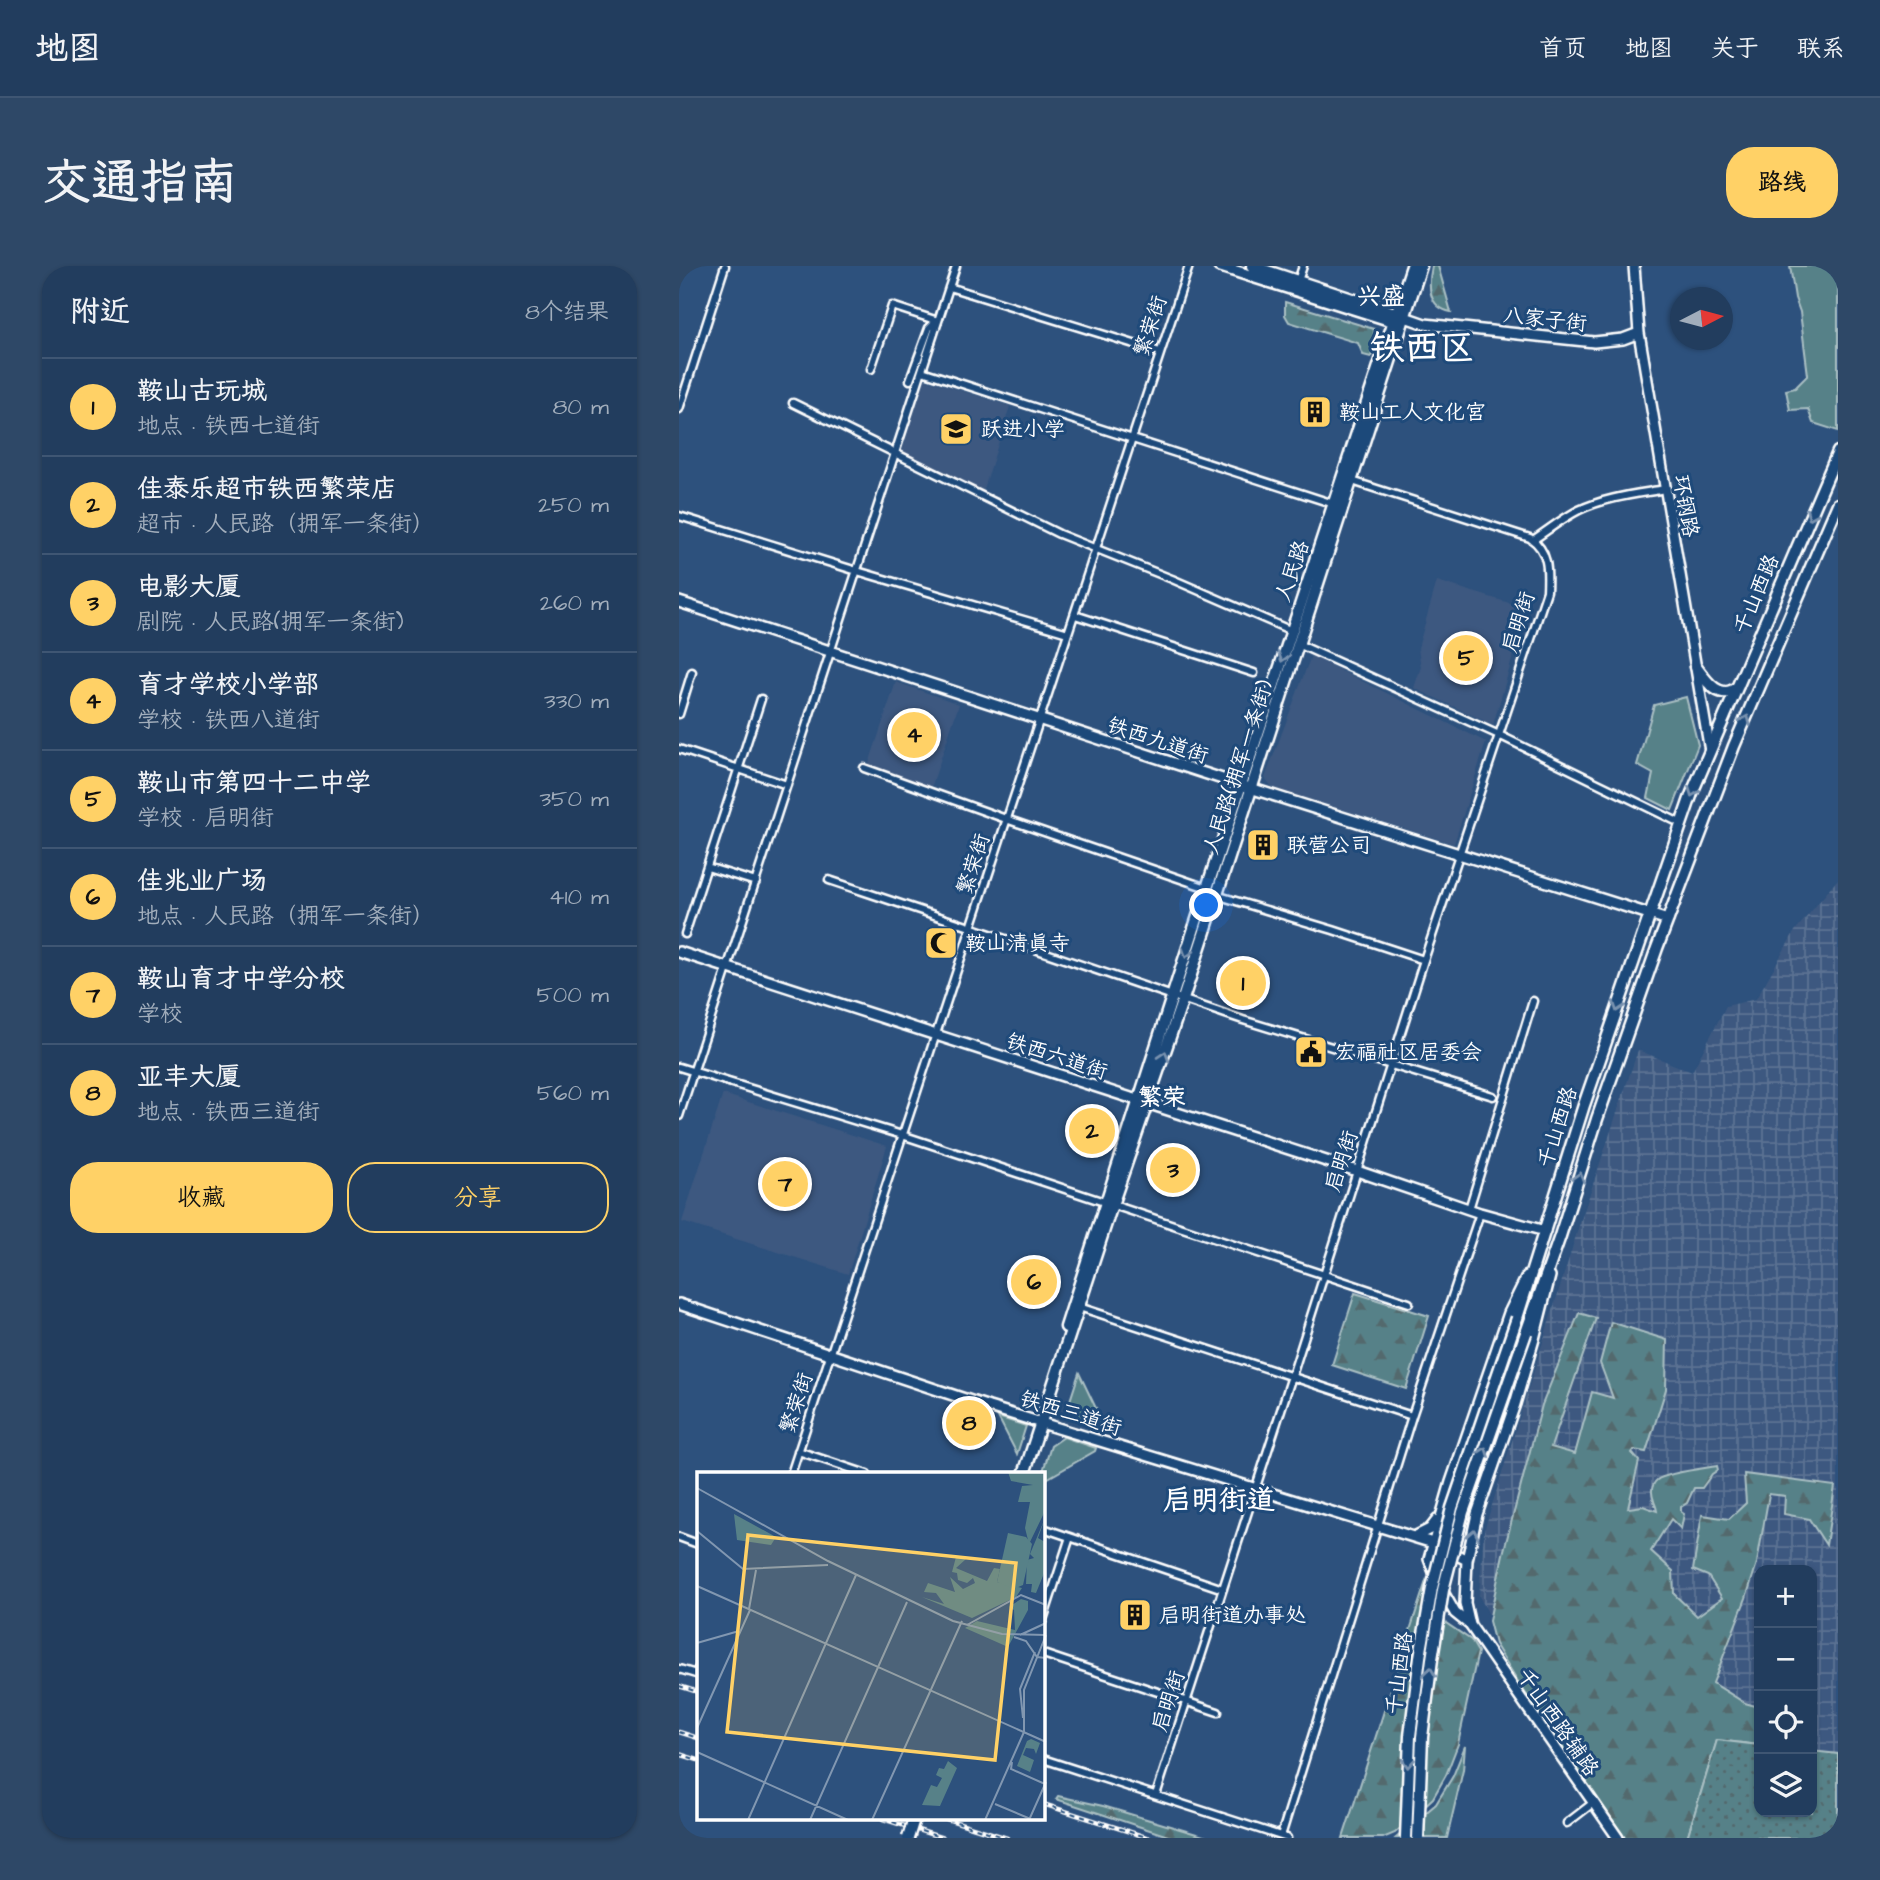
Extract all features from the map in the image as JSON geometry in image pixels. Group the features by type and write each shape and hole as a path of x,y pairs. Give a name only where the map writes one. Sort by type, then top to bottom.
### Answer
{"main road":[{"path":"1219,266 1400,319"},
{"path":"1252,266 1268,269 1400,319"},
{"name":"人民路","path":"1178,997 1207,888 1246,786 1292,631 1400,319 1412,266"},
{"name":"人民路(拥军一条街)","path":"1038,1421 1079,1307 1109,1203 1178,997 1216,895 1246,786 1298,643 1352,481 1400,319 1421,266"},
{"name":"环钢路","path":"1634,266 1639,333 1710,751"},
{"name":"八家子街","path":"1400,319 1594,342 1623,339 1639,333"},
{"name":"千山西路","path":"1406,1838 1410,1736 1420,1657 1432,1588 1452,1508 1517,1318 1584,1105 1692,793 1838,452"},
{"name":"千山西路","path":"1418,1838 1422,1737 1431,1659 1443,1590 1463,1512 1668,920 1734,746 1838,504"},
{"name":"铁西九道街","path":"679,602 1668,920"},
{"path":"1696,667 1707,682 1724,693 1732,691 1738,685"},
{"name":"铁西六道街","path":"679,952 1480,1213 1545,1231"},
{"path":"1025,1472 1038,1421 1109,1203"},
{"path":"1470,1625 1465,1602 1467,1560 1477,1514 1515,1404 1560,1236"},
{"path":"1429,1559 1451,1482 1509,1314 1539,1248"},
{"name":"铁西三道街","path":"679,1304 1038,1421 1433,1543 1467,1560"},
{"path":"1414,1538 1430,1529 1443,1509"},
{"name":"千山西路辅路","path":"1414,1538 1424,1547 1439,1585 1455,1613 1470,1625 1618,1838"},
{"path":"908,1838 914,1820"}],"street":[{"path":"679,409 725,266"},
{"path":"679,1116 956,266"},
{"name":"繁荣街","path":"792,1472 1189,266"},
{"path":"1298,281 1303,266"},
{"path":"949,287 1160,352"},
{"path":"871,369 892,306 938,321"},
{"path":"910,380 929,328 938,321"},
{"path":"922,371 1334,504"},
{"path":"793,403 1008,510 1292,631"},
{"path":"1352,481 1533,541 1577,511 1593,504 1665,489"},
{"path":"679,516 1068,633"},
{"name":"启明街","path":"1156,1795 1424,960 1547,591 1548,569 1545,555 1533,541"},
{"path":"1075,615 1254,673"},
{"path":"1298,643 1499,735 1682,824"},
{"path":"679,714 692,672"},
{"path":"685,934 761,699"},
{"path":"679,749 787,785"},
{"path":"864,768 1006,820 1207,888"},
{"path":"707,867 756,882"},
{"path":"829,880 1243,1020 1493,1096"},
{"path":"1216,895 1424,960"},
{"path":"1469,1209 1533,1001"},
{"path":"679,1067 902,1135 1409,1303"},
{"path":"1045,1760 1284,1837 1412,1416 1480,1213"},
{"path":"1079,1307 1412,1416"},
{"path":"798,1451 861,1472"},
{"path":"1045,1529 1223,1589"},
{"path":"1045,1614 1070,1537"},
{"path":"679,1538 697,1544"},
{"path":"1045,1655 1218,1712"},
{"path":"679,1669 696,1674 697,1672"},
{"path":"1567,1824 1593,1803"}],"shaded area":[{"name":"跃进小学","path":"925,379 1010,406 983,492 902,452"},
{"path":"1437,581 1509,603 1525,615 1493,725 1414,688 1421,667 1418,648"},
{"path":"1311,656 1486,742 1454,844 1273,788 1265,778"},
{"path":"896,682 959,704 931,788 868,767"},
{"path":"1838,879 1838,1838 1633,1838 1503,1640 1479,1596 1484,1531 1579,1226 1638,1050 1692,1072 1726,1006 1756,999 1795,931"},
{"path":"723,1094 887,1146 848,1274 682,1222"}],"green space":[{"path":"1432,266 1438,266 1451,312 1433,300 1430,288"},
{"path":"1790,266 1838,266 1838,431 1813,423 1808,409 1790,410 1786,390 1795,388 1808,375 1800,312"},
{"path":"1285,302 1374,329 1375,345 1371,357 1363,355 1358,343 1289,322 1285,315"},
{"path":"1686,697 1698,745 1672,810 1648,798 1653,774 1637,765 1654,705"},
{"path":"1355,1293 1429,1316 1406,1389 1332,1365"},
{"path":"1579,1313 1596,1318 1551,1447 1575,1454 1592,1392 1613,1398 1600,1363 1611,1322 1667,1340 1666,1389 1646,1452 1634,1450 1632,1453 1639,1461 1628,1508 1643,1506 1657,1511 1652,1493 1655,1482 1661,1477 1717,1466 1718,1470 1702,1488 1694,1488 1687,1503 1681,1507 1684,1514 1681,1529 1671,1519 1651,1551 1673,1571 1674,1594 1697,1616 1722,1598 1708,1576 1693,1570 1702,1515 1729,1519 1746,1503 1744,1474 1835,1486 1826,1545 1809,1519 1784,1514 1785,1496 1769,1494 1757,1563 1754,1565 1746,1598 1713,1683 1754,1706 1754,1744 1717,1740 1687,1838 1625,1838 1495,1644 1489,1621 1503,1554 1542,1405"},
{"path":"1079,1373 1106,1429 1065,1416"},
{"path":"998,1417 1026,1426 1017,1454"},
{"path":"1064,1437 1096,1448 1045,1480 1045,1472 1043,1472 1051,1446"},
{"path":"1426,1581 1446,1623 1471,1640 1478,1652 1458,1744 1446,1775 1433,1798 1395,1833 1383,1838 1343,1838"},
{"path":"1717,1740 1754,1744 1754,1817 1817,1817 1817,1752 1838,1754 1838,1838 1687,1838"},
{"path":"1465,1746 1463,1770 1447,1838 1396,1838 1436,1804 1453,1776"},
{"path":"1058,1796 1103,1806 1210,1838 1174,1838 1056,1799"}],"railway":[{"path":"679,1686 697,1692"},
{"path":"679,1732 697,1738"},
{"path":"679,1754 697,1760"},
{"path":"1045,1805 1149,1838"},
{"path":"886,1820 943,1838"},
{"path":"950,1820 1007,1838"}],"place":[{"name":"鞍山工人文化宫","path":"1315,412"},
{"name":"跃进小学","path":"956,429"},
{"name":"鞍山市第四十二中学","path":"1466,658"},
{"name":"育才学校小学部","path":"914,735"},
{"name":"联营公司","path":"1263,845"},
{"name":"鞍山清真寺","path":"941,943"},
{"name":"鞍山古玩城","path":"1243,983"},
{"name":"宏福社区居委会","path":"1311,1052"},
{"name":"佳泰乐超市铁西繁荣店","path":"1092,1131"},
{"name":"电影大厦","path":"1173,1170"},
{"name":"鞍山育才中学分校","path":"785,1184"},
{"name":"佳兆业广场","path":"1034,1282"},
{"name":"亚丰大厦","path":"969,1423"},
{"name":"启明街道办事处","path":"1135,1615"}],"district":[{"name":"兴盛","path":"1381,296"},
{"name":"铁西区","path":"1422,347"},
{"name":"繁荣","path":"1162,1097"},
{"name":"启明街道","path":"1219,1499"}]}
